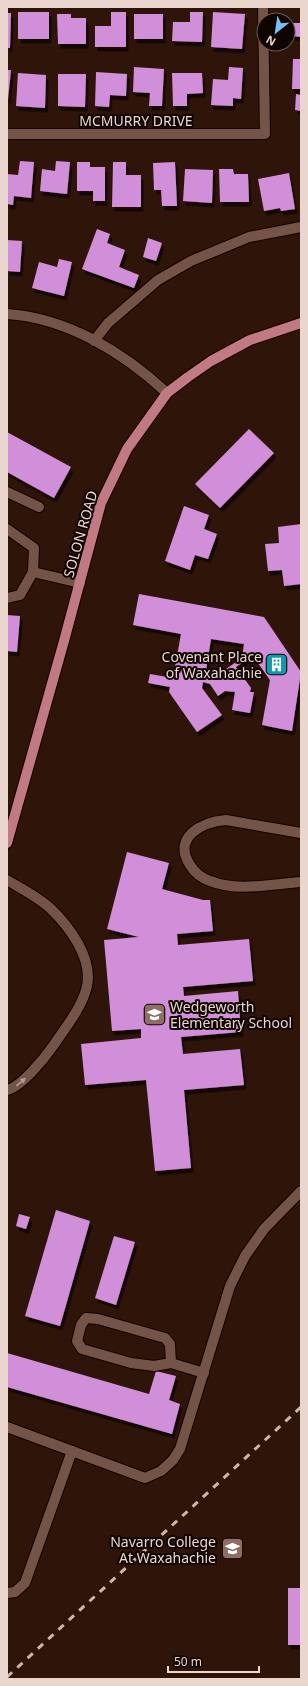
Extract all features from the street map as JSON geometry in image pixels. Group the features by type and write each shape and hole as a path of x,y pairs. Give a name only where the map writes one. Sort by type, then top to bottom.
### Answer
{"main road":[{"name":"SOLON ROAD","path":"7,843 101,503 127,450 168,393 193,373 231,349 250,340 301,323"}],"street":[{"name":"MCMURRY DRIVE","path":"7,134 265,134 263,7"},
{"path":"94,341 108,323 158,280 191,260 249,237 301,227"},
{"path":"7,314 59,325 94,341 123,356 146,373 168,393"},
{"path":"7,492 39,507"},
{"path":"7,529 34,548 33,572 20,595 7,598"},
{"path":"33,572 80,583"},
{"path":"301,833 226,820 216,821 206,824 190,834 185,842 184,852 186,860 199,876 223,886 301,882"},
{"path":"7,880 50,908 66,926 86,963 87,986 80,1005 50,1050 33,1070 12,1089 7,1090"},
{"path":"7,1427 145,1478 161,1471 174,1460 180,1449 230,1286 245,1256 264,1228 301,1191"},
{"path":"171,1363 170,1344 165,1338 98,1319 86,1318 81,1326 77,1341 82,1349 131,1363 154,1366 171,1363 204,1373"},
{"path":"7,1593 15,1592 25,1583 72,1451"}],"building":[{"path":"18,12 49,12 49,39 18,39"},
{"path":"111,12 126,12 126,47 95,47 95,26 111,26"},
{"path":"190,12 203,12 202,42 172,41 173,22 190,22"},
{"path":"213,12 245,14 242,49 211,47"},
{"path":"7,13 11,13 10,48 7,48"},
{"path":"57,14 71,14 71,18 86,18 86,44 58,44"},
{"path":"134,14 163,14 163,39 134,39"},
{"path":"296,23 301,23 301,37 296,36"},
{"path":"293,59 301,59 301,89 292,89"},
{"path":"134,67 164,69 162,106 149,106 150,93 133,92"},
{"path":"229,67 243,68 241,99 233,98 233,106 211,105 213,79 228,80"},
{"path":"7,70 11,70 8,100 7,99"},
{"path":"96,72 127,74 126,96 110,95 109,107 95,106"},
{"path":"18,73 46,75 45,108 16,106"},
{"path":"172,73 202,73 203,93 187,94 187,106 173,106"},
{"path":"58,74 86,74 85,107 58,106"},
{"path":"296,94 301,95 301,111 295,110"},
{"path":"20,161 34,162 31,198 14,196 13,205 7,204 7,174 18,175"},
{"path":"56,161 70,162 67,194 40,191 42,169 55,171"},
{"path":"77,162 90,162 90,167 105,167 105,201 93,201 93,191 77,191"},
{"path":"113,162 126,162 126,175 141,175 141,207 112,207"},
{"path":"175,162 177,206 162,206 161,190 154,190 153,163"},
{"path":"185,169 213,170 212,203 183,201"},
{"path":"219,169 233,169 234,174 248,174 249,202 220,202"},
{"path":"289,173 295,209 281,211 280,208 264,211 258,179"},
{"path":"97,229 110,234 107,243 125,250 119,267 139,275 134,288 82,269"},
{"path":"148,238 162,243 156,261 143,257"},
{"path":"7,240 22,241 20,272 7,271"},
{"path":"59,259 72,262 64,296 32,288 39,262 57,267"},
{"path":"249,429 274,453 220,508 195,484"},
{"path":"7,432 71,467 54,498 7,472"},
{"path":"184,506 209,515 204,529 217,534 208,559 195,555 190,570 165,561"},
{"path":"301,524 301,584 284,586 282,570 268,571 265,544 279,543 278,527"},
{"name":"Covenant Place of Waxahachie","path":"139,594 264,617 301,672 292,731 262,725 270,680 251,653 246,656 246,660 236,667 251,688 250,692 254,692 250,713 232,710 235,692 225,691 218,696 210,684 203,682 202,688 222,715 197,732 169,692 170,687 148,683 150,674 173,678 181,634 133,625","holes":["211,639 244,644 242,658 213,678 205,677"]},
{"path":"7,615 20,616 17,652 7,651"},
{"path":"127,852 169,863 162,889 203,900 210,900 213,931 177,934 178,945 249,939 253,981 183,987 184,996 238,991 241,1032 181,1037 183,1054 240,1049 244,1085 184,1090 191,1168 155,1171 146,1080 85,1085 81,1044 141,1038 141,1029 112,1031 104,940 139,937 107,929"},
{"path":"56,1210 90,1221 60,1326 25,1316"},
{"path":"19,1214 30,1217 26,1229 16,1226"},
{"path":"114,1236 135,1242 116,1305 95,1298"},
{"path":"7,1353 149,1394 156,1371 176,1376 169,1400 180,1404 172,1434 7,1387"},
{"path":"288,1588 301,1588 301,1645 288,1645"}],"railway":[{"path":"7,1677 301,1407"}],"place":[{"name":"Covenant Place of Waxahachie","path":"277,664"},
{"name":"Wedgeworth Elementary School","path":"154,1014"},
{"name":"Navarro College At Waxahachie","path":"232,1549"}]}
